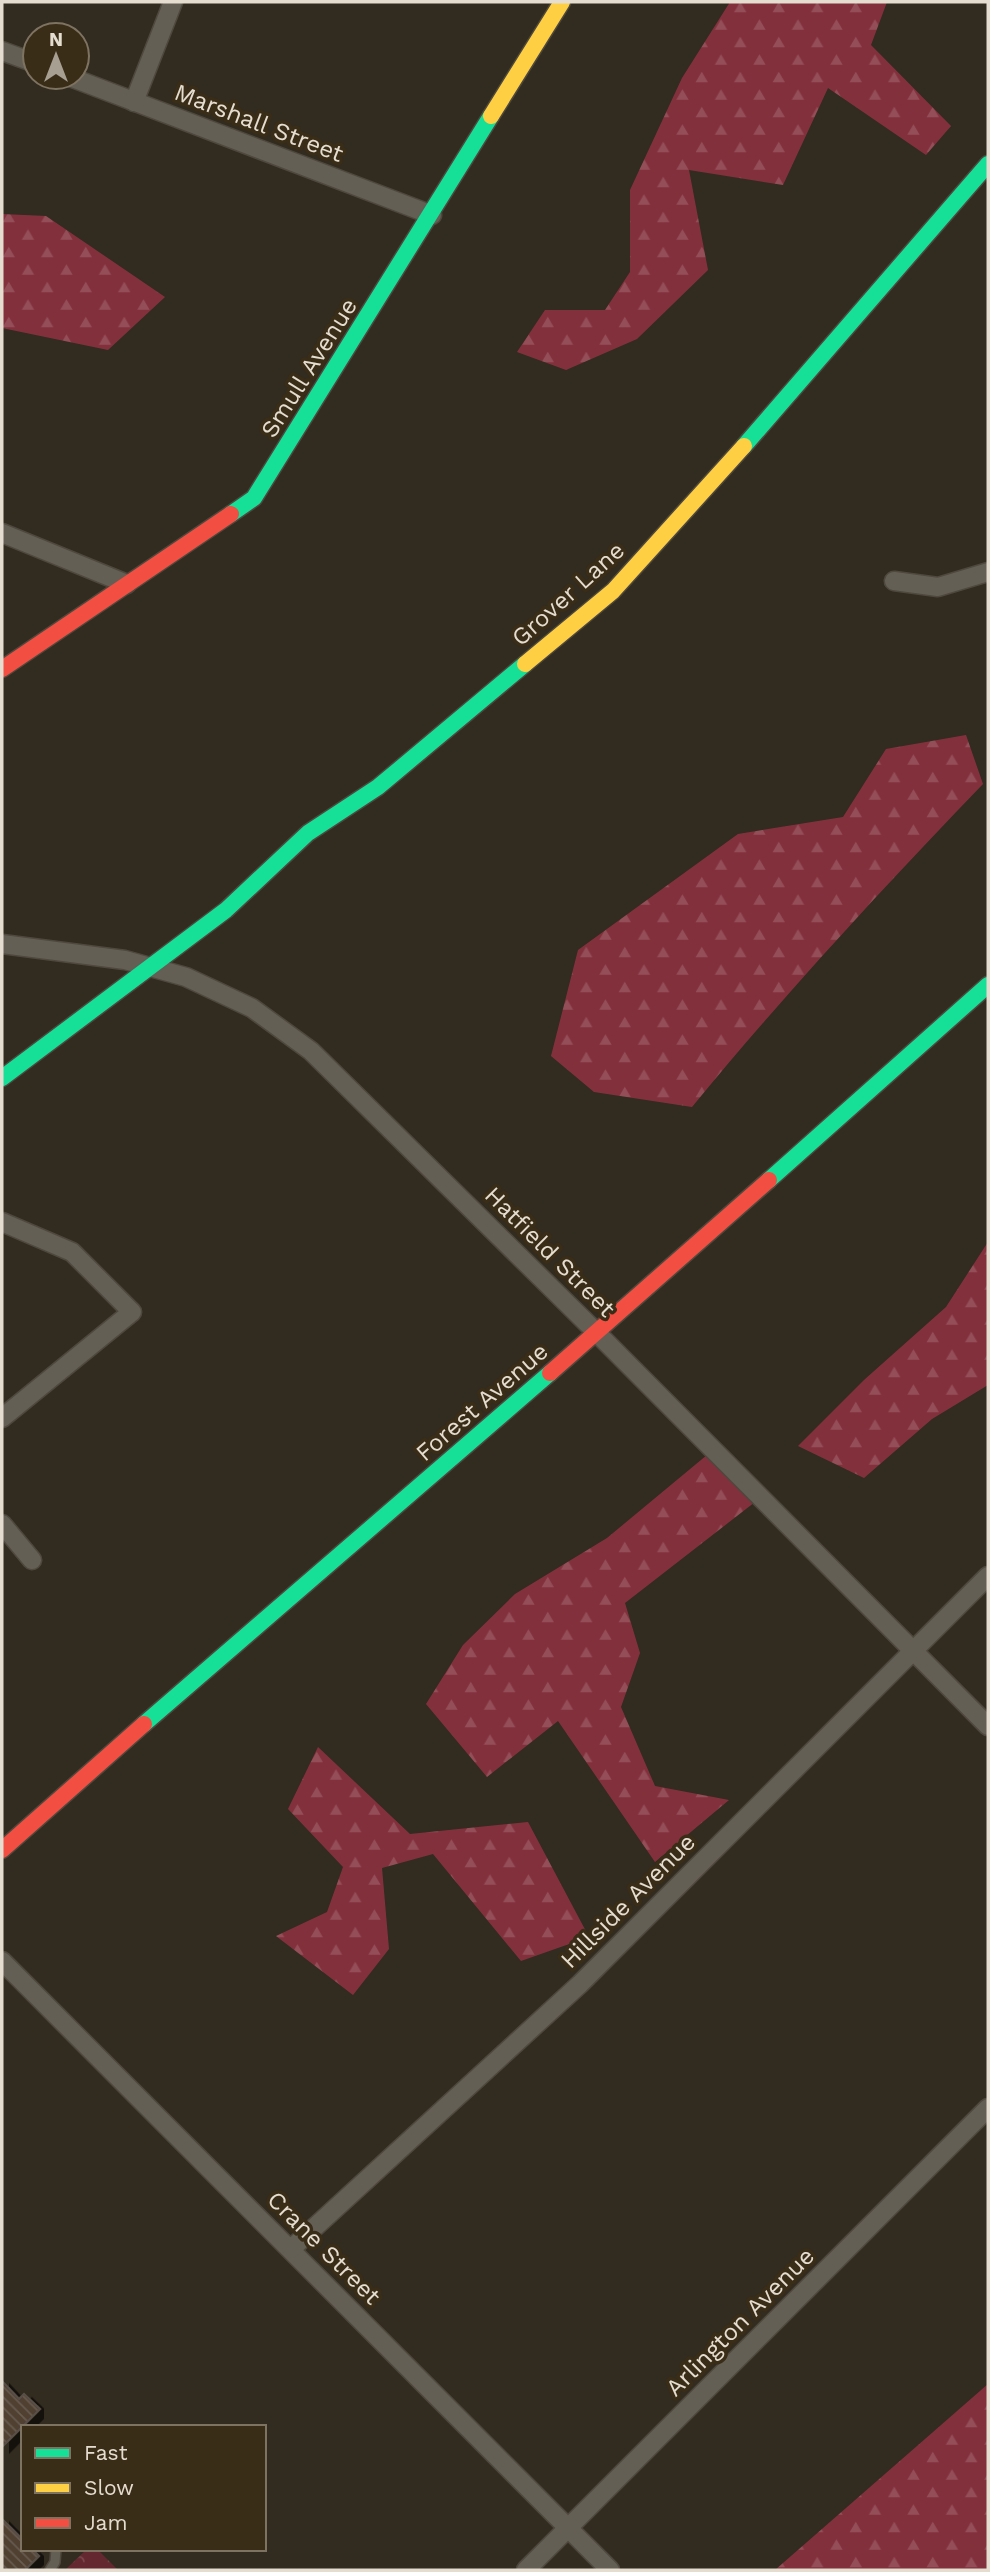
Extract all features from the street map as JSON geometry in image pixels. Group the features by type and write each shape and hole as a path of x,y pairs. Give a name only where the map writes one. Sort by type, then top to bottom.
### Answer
{"street":[{"path":"134,102 173,2"},
{"name":"Smull Avenue","path":"2,669 254,498 562,2"},
{"path":"2,51 21,58"},
{"name":"Marshall Street","path":"91,85 432,215"},
{"name":"Grover Lane","path":"2,1078 226,910 308,833 378,787 613,591 751,438 988,164"},
{"path":"2,533 127,584"},
{"path":"894,581 938,587 988,572"},
{"name":"Hatfield Street","path":"2,944 112,958 186,977 262,1015 312,1051 988,1726"},
{"name":"Forest Avenue","path":"2,1850 239,1640 597,1333 988,985"},
{"path":"2,1222 72,1252 132,1312 2,1419"},
{"path":"2,1524 32,1560"},
{"name":"Hillside Avenue","path":"291,2249 580,1984 988,1576"},
{"name":"Crane Street","path":"2,1961 610,2570"},
{"name":"Arlington Avenue","path":"526,2570 988,2108"}],"lane":[{"path":"50,2570 55,2562 55,2551"}],"green space":[{"path":"730,2 887,2 871,45 951,126 926,155 828,88 783,185 689,170 708,270 637,339 566,370 517,352 545,310 605,310 630,272 630,190 682,78"},
{"path":"2,214 46,216 165,297 108,350 2,328"},
{"path":"966,735 983,784 834,943 692,1107 594,1092 551,1056 578,950 738,834 843,817 886,749"},
{"path":"988,1242 988,1385 932,1419 864,1478 798,1446 864,1380 946,1307"},
{"path":"707,1455 755,1502 625,1603 640,1653 621,1707 655,1786 729,1800 655,1862 558,1721 487,1777 426,1704 463,1645 515,1594 607,1538"},
{"path":"318,1747 410,1834 528,1822 589,1937 521,1961 433,1854 382,1868 389,1949 353,1995 276,1936 327,1912 343,1867 288,1809"},
{"path":"988,2384 988,2570 775,2570"},
{"path":"85,2551 99,2551 118,2570 65,2570"}],"building":[{"path":"2,2381 19,2399 24,2394 40,2409 21,2425 2,2447"},
{"path":"2,2519 21,2538 21,2551 34,2551 39,2556 25,2570 2,2570"}],"traffic: fast":[{"path":"231,514 254,498 491,116"},
{"path":"744,446 988,164"},
{"path":"2,1078 226,910 308,833 378,787 525,664"},
{"path":"769,1180 988,985"},
{"path":"144,1724 550,1373"}],"traffic: slow":[{"path":"491,116 562,2"},
{"path":"525,664 613,591 744,446"}],"traffic: jam":[{"path":"2,669 231,514"},
{"path":"550,1373 769,1180"},
{"path":"2,1850 144,1724"}]}
